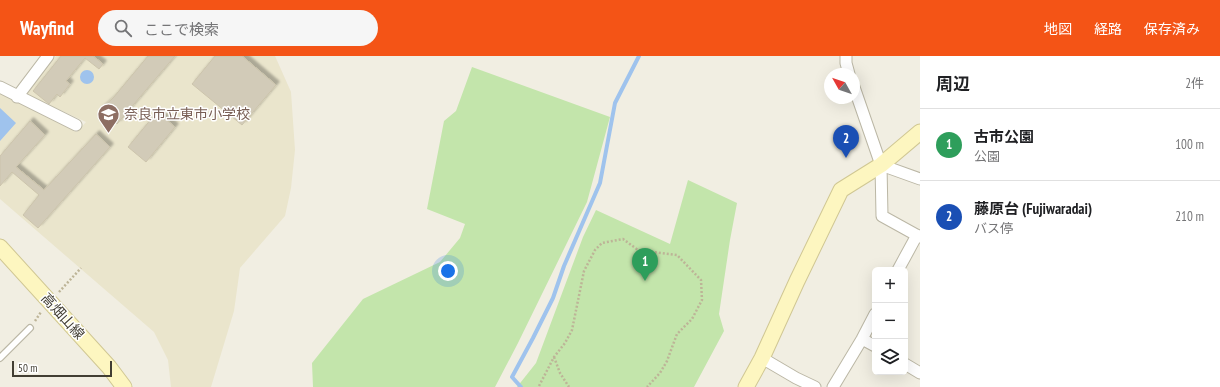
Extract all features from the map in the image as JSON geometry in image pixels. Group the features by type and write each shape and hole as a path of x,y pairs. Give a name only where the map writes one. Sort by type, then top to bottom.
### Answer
{"street":[{"path":"17,97 48,56"},
{"path":"846,56 848,68"},
{"path":"0,87 17,97 76,125"},
{"path":"860,104 881,165 882,216 918,236 900,267"},
{"path":"746,387 762,358 841,190 881,165 920,132"},
{"path":"881,165 920,180"},
{"name":"高畑山線","path":"0,247 109,367 124,387"},
{"path":"833,387 872,320"},
{"path":"862,339 872,344"},
{"path":"762,358 796,378 815,387"},
{"path":"908,366 920,373"}],"lane":[{"path":"0,358 30,328"}],"path":[{"path":"539,386 554,357 565,343 572,330 584,271 595,250 602,243 623,239 638,250 676,255 701,280 702,300 692,319 677,334 667,361 660,373 647,387"},
{"path":"554,357 560,373 569,387"}],"shaded area":[{"path":"56,56 275,56 291,92 295,150 291,188 285,216 240,268 234,311 211,387 171,387 168,360 154,332 0,199 0,91 77,132 86,122 26,94"}],"green space":[{"path":"472,67 610,117 587,202 518,343 495,387 313,387 312,363 363,299 440,262 460,238 465,224 427,209 444,121 456,111"},
{"path":"688,180 737,203 719,314 724,331 694,387 517,387 536,363 583,237 596,210 670,244"}],"water":[{"path":"84,70 90,70 94,74 94,80 90,84 84,84 80,80 80,74"},
{"path":"0,108 16,123 0,141"}],"building":[{"path":"61,56 93,56 103,64 99,69 85,58 66,81 70,84 60,97 57,94 49,104 33,91"},
{"path":"148,56 175,56 117,124 100,110 113,98"},
{"path":"215,56 242,56 276,85 242,125 192,84"},
{"path":"157,112 175,127 146,162 128,147"},
{"path":"30,121 45,135 16,167 44,190 96,134 110,147 38,228 23,215 39,195 12,172 0,186 0,156"}],"waterway":[{"path":"521,387 512,377 553,298 564,266 600,183 615,103 639,56"}],"place":[{"name":"奈良市立東市小学校","path":"109,134"},
{"name":"藤原台 (Fujiwaradai)","path":"846,158"},
{"name":"古市公園","path":"645,281"}]}
